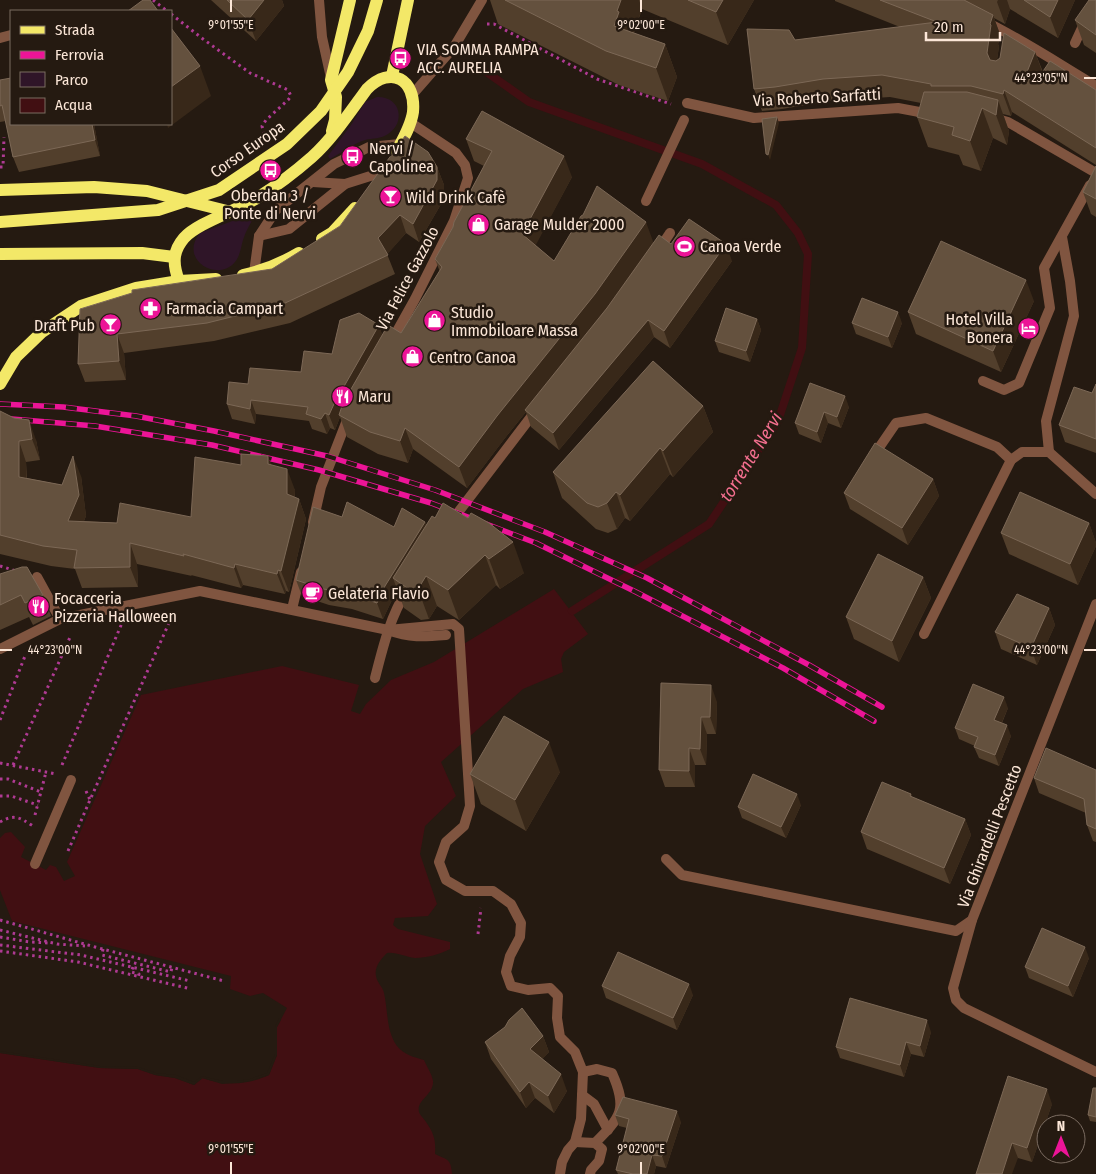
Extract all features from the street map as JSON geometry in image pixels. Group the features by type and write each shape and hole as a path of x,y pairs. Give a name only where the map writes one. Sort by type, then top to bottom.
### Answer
{"main road":[{"path":"331,136 335,120 336,97 331,80 350,0"},
{"name":"Corso Europa","path":"0,222 158,210 219,190 287,144 321,112 348,72 368,31 377,0"},
{"path":"393,74 408,0"},
{"path":"0,384 16,357 42,332 81,306 136,288 178,281 221,279 254,273 290,259 332,233 366,195 383,172 410,123 413,112 412,95 403,80 393,74"},
{"path":"178,281 174,257 184,238 259,197 312,157 331,136 367,89 373,83 393,74"},
{"path":"0,190 94,187 147,191 230,212"},
{"path":"0,254 142,253 174,257"}],"street":[{"path":"320,0 322,37 331,80"},
{"path":"412,95 422,86 454,47 482,0"},
{"path":"1075,43 1095,0"},
{"path":"976,16 1008,37 1096,86"},
{"name":"Via Roberto Sarfatti","path":"687,103 754,118 898,108 943,115"},
{"path":"979,115 998,115 1096,174 1044,268 1050,308 1019,384 1004,390 983,381"},
{"path":"646,201 684,120"},
{"name":"Via Felice Gazzolo","path":"387,348 415,299 454,221 468,178 465,165 456,154 410,123"},
{"path":"254,273 260,236 276,210 334,164 369,147 400,144"},
{"path":"313,182 345,184 383,172"},
{"path":"260,236 289,229 345,184"},
{"path":"650,261 670,233"},
{"path":"1049,452 1046,421 1074,316 1062,237"},
{"path":"442,535 510,442 541,404"},
{"path":"310,534 321,487 345,422 354,406"},
{"path":"866,467 896,423 926,418 997,447 1011,460"},
{"path":"924,634 1011,460 1022,452 1049,452 1096,494"},
{"path":"292,609 303,562"},
{"path":"37,577 60,619"},
{"path":"375,678 388,630 397,606 412,582"},
{"path":"0,649 60,619 200,591 388,630 402,636 415,638 446,635"},
{"name":"Via Ghirardelli Pescetto","path":"666,859 682,875 956,931 972,920 1096,604"},
{"path":"388,630 453,624 459,630 470,806 464,826 446,842 439,862 446,880 465,891 493,891 511,904 521,922 520,937 510,956 506,972 511,986 528,990 550,988 558,996 556,1018 560,1037 575,1052 582,1072 581,1119 575,1142 568,1150 562,1162 560,1174"},
{"path":"35,864 71,780"},
{"path":"972,920 954,988 956,1000 964,1008 1096,1072"},
{"path":"582,1072 597,1069 612,1073 620,1091 621,1107 616,1121 595,1143"},
{"path":"582,1095 594,1104 608,1130"},
{"path":"575,1142 595,1143 602,1149 599,1161 590,1174"}],"path":[{"path":"153,0 167,10"},
{"path":"172,15 250,73 288,90 290,96 288,100 262,126 267,144"},
{"path":"485,24 494,24 597,79 674,105 687,103"},
{"path":"0,167 3,167 4,137"},
{"path":"68,851 183,593"},
{"path":"58,774 131,604"},
{"path":"13,765 80,614"},
{"path":"0,720 35,630"},
{"path":"0,763 58,774 84,785 90,800"},
{"path":"31,831 46,772"},
{"path":"0,779 8,779 41,792"},
{"path":"0,796 11,796 38,806"},
{"path":"1,820 9,817 20,817 32,826"},
{"path":"478,934 482,906"},
{"path":"0,920 224,981"},
{"path":"0,930 57,944"},
{"path":"0,937 30,942 95,947"},
{"path":"0,945 81,956 190,982"},
{"path":"104,949 102,955 170,972 172,967"},
{"path":"0,951 78,962 191,989"},
{"path":"134,963 131,972 139,974 138,976"}],"green space":[{"path":"377,97 385,98 396,105 399,117 394,129 383,137 356,143 330,159 328,156 365,102"},
{"path":"257,212 243,240 238,257 228,268 211,269 203,266 197,260 194,252 194,243 200,233"}],"water":[{"path":"554,589 588,634 564,652 561,659 563,672 523,689 441,762 456,796 425,826 420,854 437,904 428,916 395,918 393,925 398,929 450,942 450,949 442,953 419,958 387,953 376,969 377,978 384,993 393,1040 403,1052 424,1060 432,1076 433,1086 420,1104 419,1112 433,1134 435,1154 449,1162 452,1174 0,1174 0,1053 100,1068 138,1069 155,1075 175,1078 194,1085 202,1078 227,1083 253,1081 269,1075 277,1055 277,1027 287,1008 263,993 250,996 230,989 231,976 12,921 0,890 0,838 5,833 11,832 25,847 21,857 46,870 50,865 56,867 64,881 75,876 67,862 141,695 282,666 359,685 351,711 360,714 366,704 391,680 434,662"}],"pier":[{"path":"279,1018 281,1020 277,1027 277,1055 269,1075 237,1083 222,1084 203,1078 194,1085 175,1078 155,1075 138,1069 100,1068 0,1053 0,1051 100,1066 139,1067 156,1073 176,1075 194,1082 202,1076 223,1081 237,1081 267,1073 275,1054 275,1027"}],"building":[{"path":"143,0 150,0 157,10 129,10"},
{"path":"227,0 264,0 248,20"},
{"path":"505,0 621,0 614,26 665,44 656,68 606,51"},
{"path":"688,0 723,0 716,12"},
{"path":"880,0 964,0 993,15 990,24 987,53 990,60 996,61 1000,58 1004,33 1035,52 1025,77 1035,83 1050,61 1096,90 1096,148 1004,90 1003,94 971,86 931,86 931,84 882,75 823,79 754,89 747,29 789,30 795,40 937,22"},
{"path":"1024,0 1058,0 1050,17"},
{"path":"1089,0 1096,0 1096,35 1075,20"},
{"path":"172,29 200,66 172,86"},
{"path":"10,78 10,125 92,125 95,140 13,157 2,105 0,106 0,80"},
{"path":"924,92 967,92 998,100 996,115 982,108 970,141 952,135 954,127 917,117"},
{"path":"482,111 564,156 522,234 554,261 583,215 597,186 646,222 595,294 497,416 459,467 405,428 400,441 370,432 339,415 343,403 388,325 401,333 442,267 435,259 492,151 466,139"},
{"path":"777,117 768,155 766,154 762,119"},
{"path":"405,136 428,152 437,167 437,180 413,224 400,215 378,238 388,255 283,304 207,323 117,334 119,361 78,364 80,309 132,293 132,290 272,269 340,226"},
{"path":"1096,166 1096,199 1083,192"},
{"path":"689,219 726,244 664,331 648,320 553,433 525,410 607,308 659,235 671,244"},
{"path":"941,241 1026,280 993,351 908,312"},
{"path":"862,298 898,312 888,337 852,323"},
{"path":"726,308 757,319 746,351 715,341"},
{"path":"359,313 379,325 329,415 325,413 321,419 306,414 308,407 251,400 250,409 227,404 229,382 248,384 250,368 301,372 304,351 332,354 340,320"},
{"path":"653,361 703,406 663,451 660,448 620,495 616,492 607,503 598,507 587,503 553,472"},
{"path":"810,383 845,396 837,417 824,412 817,432 795,423"},
{"path":"1096,384 1096,439 1059,425 1074,387 1092,393"},
{"path":"0,411 14,418 29,420 32,439 19,441 19,477 62,485 73,456 79,495 68,521 117,523 120,503 191,517 195,457 241,465 241,454 268,456 268,464 287,469 287,494 299,499 281,571 278,570 277,574 235,564 234,568 183,554 184,556 130,543 130,567 74,568 77,550 43,546 0,535"},
{"path":"875,443 933,479 902,528 844,493"},
{"path":"1020,492 1089,523 1070,564 1001,533"},
{"path":"347,502 394,527 402,508 425,522 385,586 377,603 346,592 323,589 296,580 313,507 342,517"},
{"path":"443,503 468,518 471,513 489,523 513,542 489,559 485,555 448,590 426,576 418,589 410,590 393,578 432,516 435,518"},
{"path":"878,554 923,577 892,641 846,617"},
{"path":"27,567 43,595 25,603 21,595 0,605 0,574"},
{"path":"1017,594 1049,608 1031,648 995,632"},
{"path":"661,683 711,685 710,717 701,717 700,749 689,748 689,771 659,770"},
{"path":"973,684 1004,697 994,720 1007,725 995,755 974,747 978,737 955,728"},
{"path":"504,716 549,742 515,800 470,774"},
{"path":"1046,748 1096,770 1096,829 1087,825 1084,799 1034,778"},
{"path":"753,774 797,794 781,827 738,807"},
{"path":"882,782 965,819 944,868 861,832"},
{"path":"1042,928 1085,947 1068,986 1025,967"},
{"path":"618,952 689,984 673,1018 602,986"},
{"path":"850,998 927,1020 920,1046 906,1042 900,1065 836,1047"},
{"path":"522,1008 543,1036 530,1049 561,1074 548,1096 529,1082 520,1092 485,1042 505,1027 509,1020"},
{"path":"1008,1076 1047,1089 1039,1114 1036,1114 1036,1121 1027,1148 1012,1143 1002,1174 976,1174"},
{"path":"1093,1088 1096,1088 1096,1117 1088,1115"},
{"path":"623,1097 677,1111 662,1156 652,1155 647,1174 633,1174 616,1170 629,1119 615,1115"}],"waterway":[{"name":"torrente Nervi","path":"482,69 529,102 702,164 776,205 798,233 808,254 802,348 778,421 709,524 572,611"}],"railway":[{"path":"0,404 63,407 136,416 214,431 327,456 435,490 545,532 647,578 809,665 882,707"},
{"path":"0,418 95,426 212,445 319,470 431,503 536,543 636,592 783,668 874,721"}],"place":[{"name":"VIA SOMMA RAMPA ACC. AURELIA","path":"401,58"},
{"name":"Nervi / Capolinea","path":"353,157"},
{"name":"Oberdan 3 / Ponte di Nervi","path":"270,171"},
{"name":"Wild Drink Cafè","path":"390,197"},
{"name":"Garage Mulder 2000","path":"478,224"},
{"name":"Canoa Verde","path":"684,246"},
{"name":"Farmacia Campart","path":"150,308"},
{"name":"Studio Immobiloare Massa","path":"435,321"},
{"name":"Draft Pub","path":"111,325"},
{"name":"Hotel Villa Bonera","path":"1029,328"},
{"name":"Centro Canoa","path":"413,357"},
{"name":"Maru","path":"342,396"},
{"name":"Gelateria Flavio","path":"312,593"},
{"name":"Focacceria Pizzeria Halloween","path":"38,607"}]}
